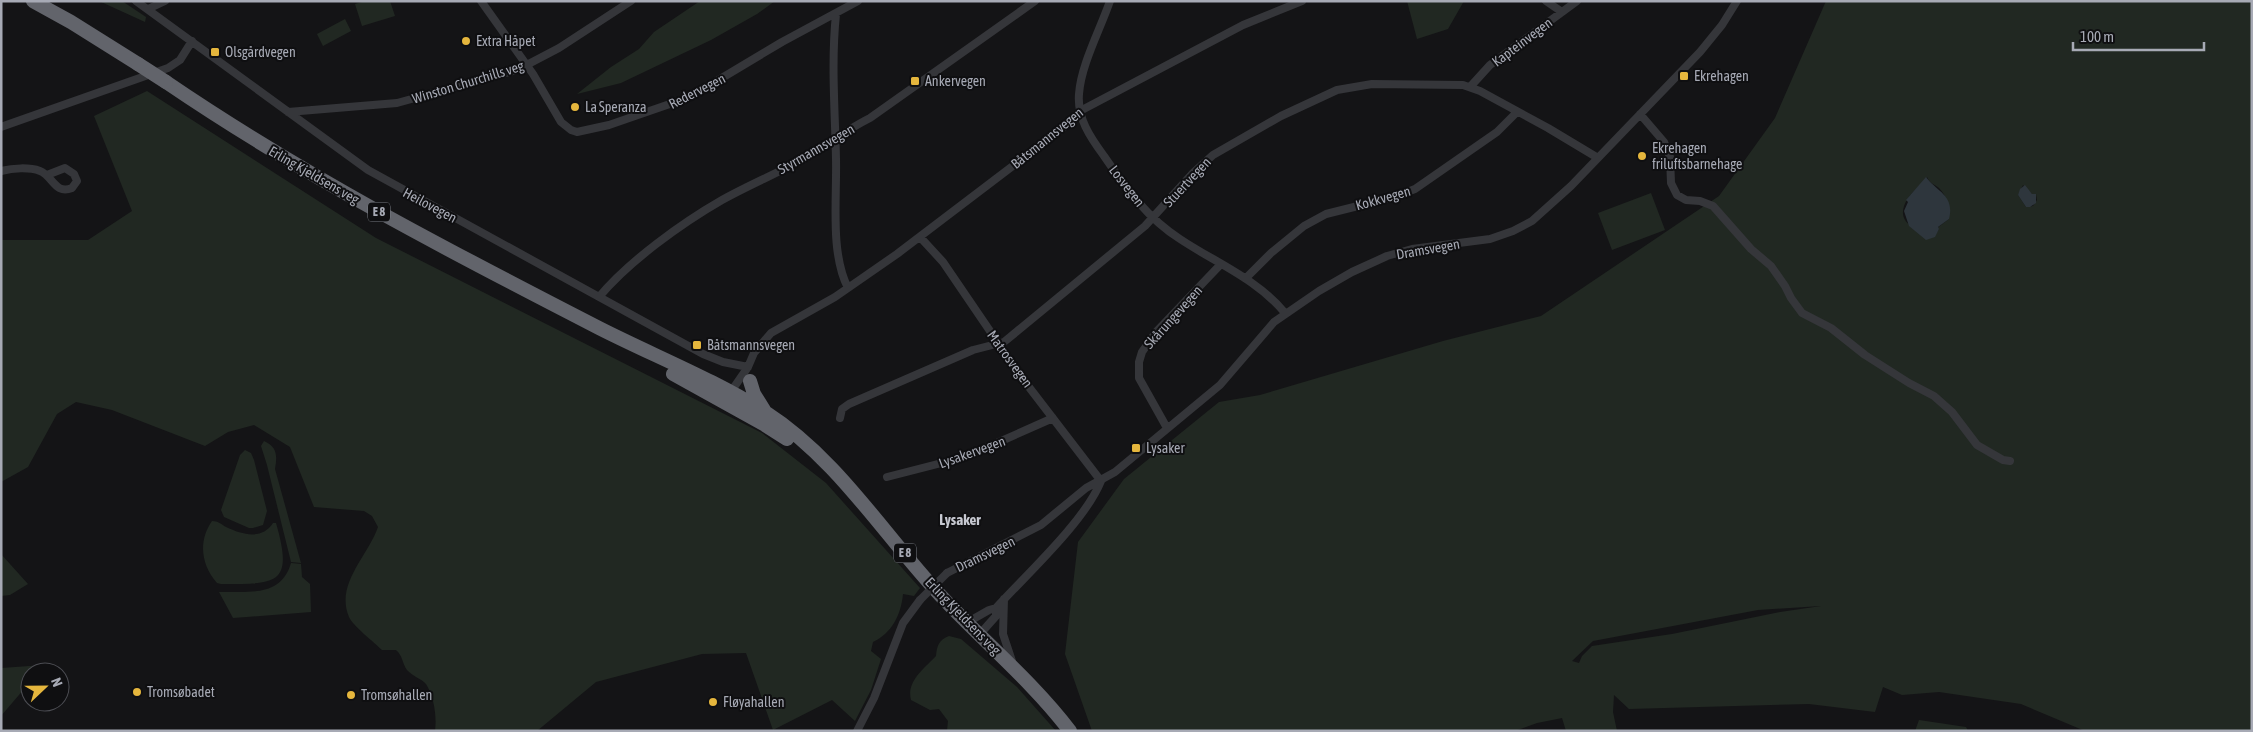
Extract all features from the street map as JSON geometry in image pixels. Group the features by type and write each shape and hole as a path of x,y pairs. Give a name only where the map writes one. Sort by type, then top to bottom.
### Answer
{"highway":[{"name":"Erling Kjeldsens veg","path":"34,1 71,22 257,142 329,185 733,398 766,413 809,445 869,510 941,596 1015,669 1054,710 1070,731"},
{"name":"E 8","path":"749,374 754,394 766,413"},
{"name":"Erling Kjeldsens veg","path":"733,398 838,476"}],"street":[{"name":"Heilovegen","path":"136,1 368,170 703,354 749,374"},
{"path":"148,9 165,1"},
{"name":"Redervegen","path":"481,1 527,65 561,122 571,130 582,132 690,98 782,42 858,1"},
{"name":"Winston Churchills veg","path":"288,112 397,103 527,65 559,48 630,1"},
{"name":"Styrmannsvegen","path":"599,296 645,255 694,217 824,147 844,131 877,114 1035,1"},
{"name":"Losvegen","path":"1110,1 1081,81 1080,110 1085,128 1131,194 1153,218 1180,239 1266,292 1285,313"},
{"name":"Båtsmannsvegen","path":"733,398 746,390 754,353 771,333 848,288 920,237 1064,127 1080,110 1243,25 1302,1"},
{"path":"1546,1 1562,12"},
{"name":"Kapteinvegen","path":"1470,87 1490,65 1577,1"},
{"name":"Dramsvegen","path":"857,731 874,698 903,623 920,600 947,573 1041,525 1073,497 1115,472 1220,385 1240,364 1268,328 1285,313 1344,276 1375,260 1412,249 1490,239 1521,227 1552,205 1700,52 1722,26 1738,1"},
{"path":"836,14 832,90 838,256 840,269 848,288"},
{"path":"1,127 168,68 180,60 192,41"},
{"name":"Stuertvegen","path":"840,418 842,409 849,404 973,350 1004,342 1153,218 1193,173 1213,155 1259,127 1326,94 1345,87 1372,84 1454,84 1470,87 1580,146 1598,158"},
{"name":"Kokkvegen","path":"1246,278 1275,249 1304,226 1332,212 1394,198 1414,189 1497,132 1517,112"},
{"path":"1640,114 1662,138 1668,151 1671,183 1677,195 1686,200 1700,201 1713,206 1751,249 1771,266 1802,313 1840,334 1866,355 1909,383 1934,396 1952,412 1978,445 2003,460 2010,462"},
{"path":"1,171 35,170 47,175"},
{"name":"Matrosvegen","path":"920,237 943,262 998,343 1100,481"},
{"name":"Skårungevegen","path":"1167,428 1139,378 1139,362 1142,352 1156,332 1221,264"},
{"name":"Båtsmannsvegen","path":"733,398 749,374"},
{"name":"Lysakervegen","path":"887,477 965,457 1054,418"},
{"name":"Dramsvegen","path":"968,622 996,608 1073,524 1097,490 1100,481"},
{"path":"1004,599 1004,634 1015,669"},
{"name":"Dramsvegen","path":"980,634 996,616 996,608"}],"shaded area":[{"path":"99,1 122,1 146,17 145,22"},
{"path":"365,1 390,1 395,16 362,26 355,4"},
{"path":"700,1 775,1 757,14 711,40 621,83 577,94 611,67 639,49 654,32"},
{"path":"1407,1 1464,1 1448,29 1417,39"},
{"path":"1826,1 2252,1 2252,731 2085,731 2021,704 1939,692 1902,695 1883,687 1875,712 1809,704 1629,709 1614,695 1613,712 1617,731 1566,731 1562,718 1537,723 1515,731 1092,731 1065,654 1078,542 1124,479 1219,402 1260,395 1443,341 1541,316 1719,196 1775,118","holes":["1927,177 1931,183 1942,191 1948,206 1949,219 1937,228 1939,229 1935,235 1913,227 1904,219 1904,206 1908,198","2023,185 2032,194 2036,194 2037,200 2033,206 2026,207 2018,195","1821,606 1780,612 1672,634 1592,646 1582,656 1579,663 1572,661 1593,641 1758,610"]},
{"path":"345,19 351,31 323,46 317,34"},
{"path":"147,91 376,238 762,433 826,483 920,588 914,596 903,594 898,616 885,634 873,642 871,651 881,659 871,690 855,721 832,700 773,730 746,653 702,654 596,682 537,731 435,731 434,707 426,684 407,670 396,650 382,650 349,617 346,593 349,582 378,527 372,516 364,511 314,507 290,447 254,425 228,432 205,446 112,410 76,402 57,414 28,467 1,482 1,240 88,240 132,211 94,116"},
{"path":"1926,177 1947,199 1950,211 1949,219 1938,227 1939,229 1935,237 1926,240 1909,226 1904,211 1908,202 1906,200"},
{"path":"2025,185 2032,194 2036,194 2036,203 2030,207 2026,207 2018,195 2020,189"},
{"path":"1651,193 1665,230 1612,250 1598,213"},
{"path":"264,441 272,446 276,453 275,469 301,563 291,562 261,446"},
{"path":"245,450 251,453 254,460 267,511 263,525 253,528 224,517 221,510 240,455"},
{"path":"212,521 245,534 258,534 269,528 273,523 276,523 283,559 281,570 276,577 268,581 256,583 217,583 208,569 203,553 205,537"},
{"path":"1,554 28,584 10,595 1,596"},
{"path":"291,563 301,564 302,577 310,584 311,612 233,618 219,592 252,592 271,587 280,582"},
{"path":"949,636 961,639 1017,687 1056,731 947,731 948,721 939,709 930,710 911,700 910,693 914,681 936,656 941,641"},
{"path":"20,667 20,694 1,716 1,668"},
{"path":"1919,720 1966,727 1968,731 1915,731"}],"place":[{"name":"Extra Håpet","path":"466,41"},
{"name":"Olsgårdvegen","path":"215,52"},
{"name":"Ekrehagen","path":"1684,76"},
{"name":"Ankervegen","path":"915,81"},
{"name":"La Speranza","path":"575,107"},
{"name":"Ekrehagen friluftsbarnehage","path":"1642,156"},
{"name":"Båtsmannsvegen","path":"697,345"},
{"name":"Lysaker","path":"1136,448"},
{"name":"Tromsøbadet","path":"137,692"},
{"name":"Tromsøhallen","path":"351,695"},
{"name":"Fløyahallen","path":"713,702"}],"district":[{"name":"Lysaker","path":"960,520"}]}
